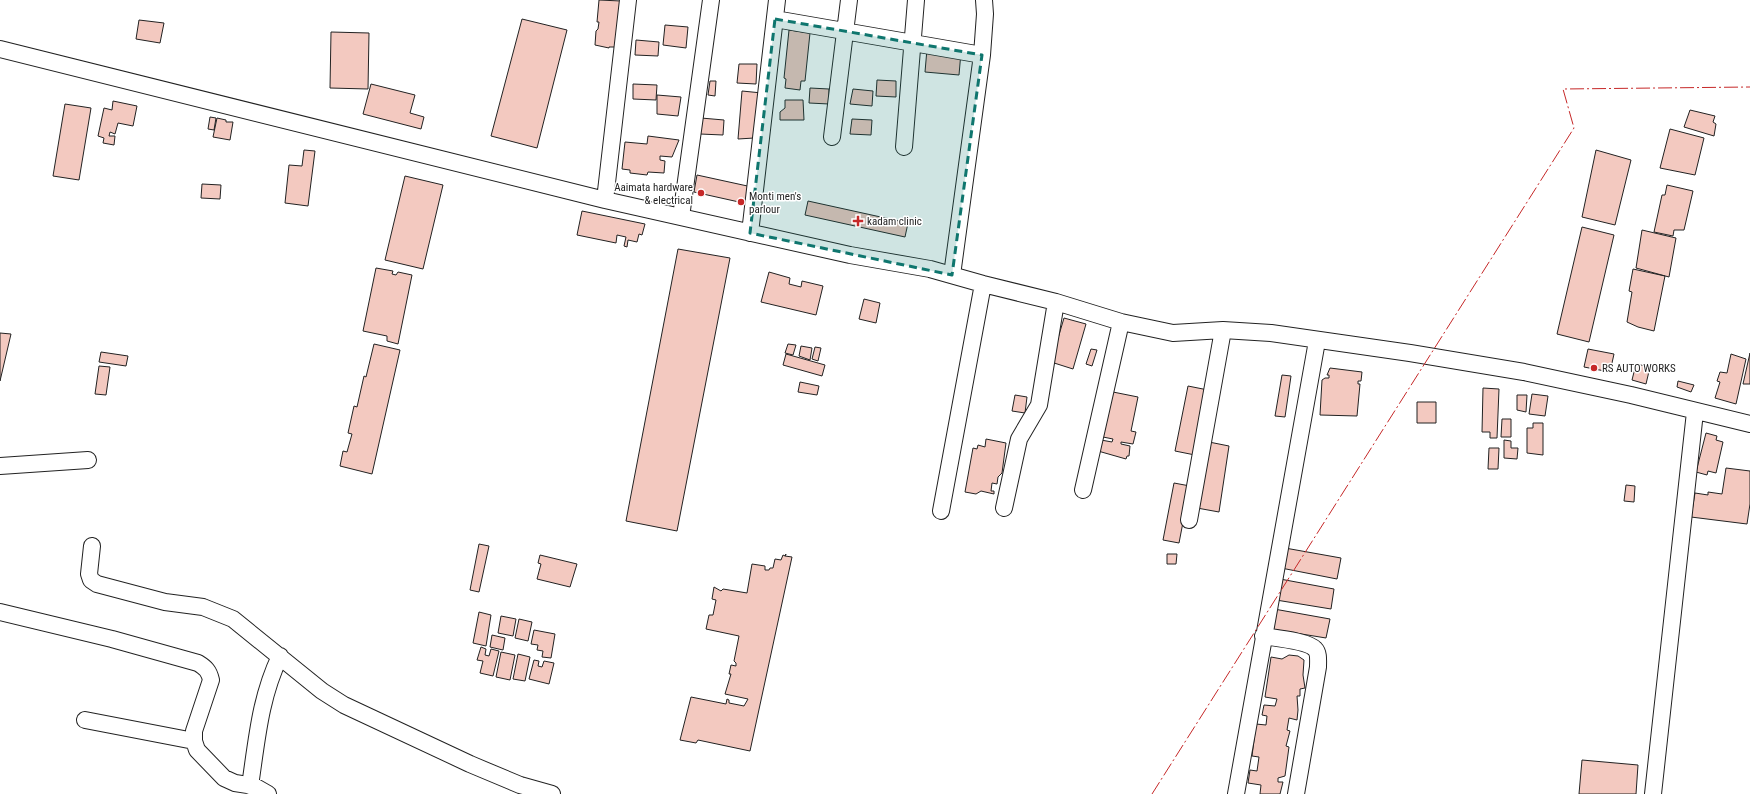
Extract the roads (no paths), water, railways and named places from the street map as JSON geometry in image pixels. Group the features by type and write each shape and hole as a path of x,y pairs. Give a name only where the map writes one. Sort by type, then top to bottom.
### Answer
{"street":[{"path":"605,200 628,0"},
{"path":"681,217 711,0"},
{"path":"750,233 777,0"},
{"path":"832,137 849,0"},
{"path":"904,147 911,42 916,0"},
{"path":"952,275 982,55 985,14 984,0"},
{"path":"775,20 982,55"},
{"path":"0,48 605,200 850,255 930,269 1056,302 1121,322 1173,333 1223,330 1271,333 1317,341 1410,353 1524,372 1631,395 1695,412 1750,424"},
{"path":"941,511 983,284"},
{"path":"1004,508 1019,439 1022,431 1035,415 1039,405 1056,302"},
{"path":"1083,490 1121,322"},
{"path":"1189,520 1223,330"},
{"path":"1236,794 1263,636 1317,341"},
{"path":"1653,794 1695,412"},
{"path":"0,466 88,460"},
{"path":"92,546 89,574 91,580 98,584 165,602 204,607 218,612 233,619 322,691 344,705 470,764 520,785 552,794"},
{"path":"0,612 120,641 198,663 206,667 210,672 211,680 194,731 194,741 198,750 224,778 262,789 268,794"},
{"path":"1263,636 1308,645 1315,649 1318,655 1318,667 1296,794"},
{"path":"250,786 259,722 269,678 280,656"},
{"path":"84,720 194,741"}],"place":[{"name":"Aaimata hardware & electrical","path":"701,193"},
{"name":"Monti men's parlour","path":"741,202"},
{"name":"kadam clinic","path":"858,221"},
{"name":"RS AUTO WORKS","path":"1594,368"}]}
